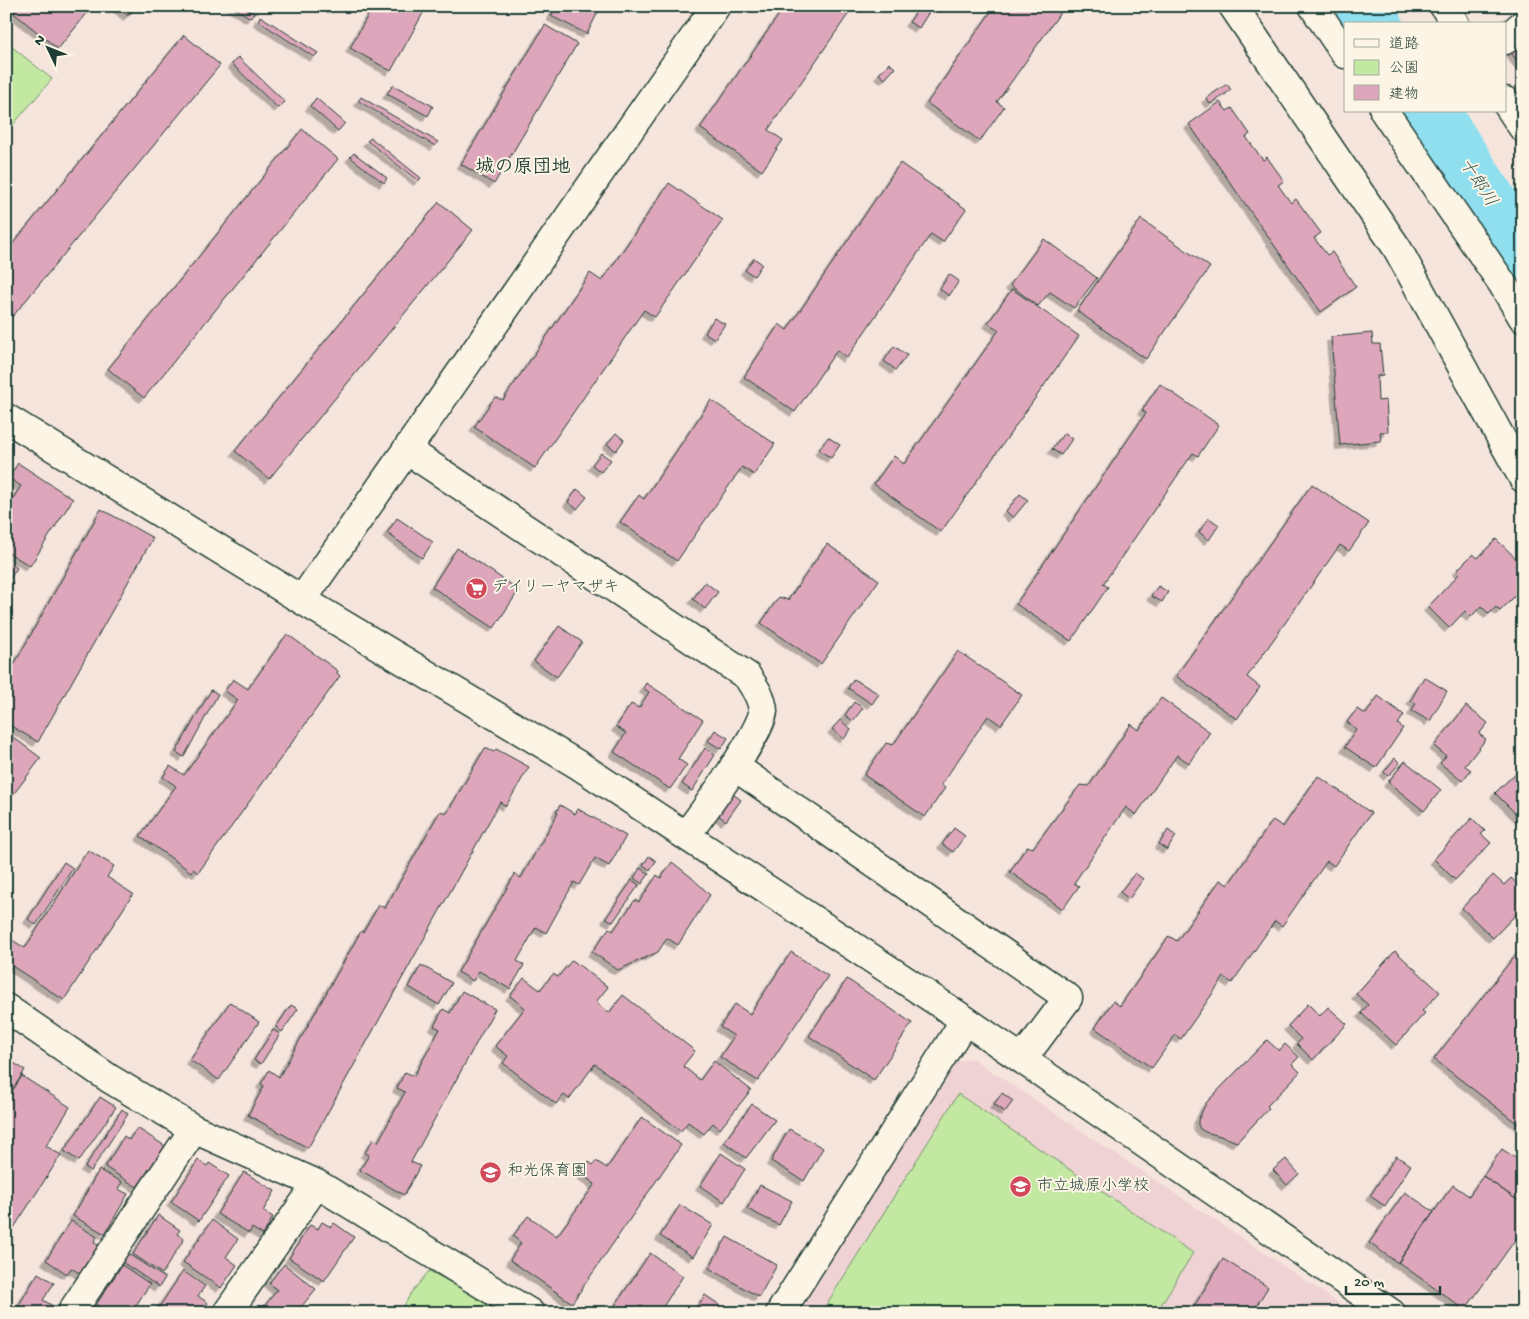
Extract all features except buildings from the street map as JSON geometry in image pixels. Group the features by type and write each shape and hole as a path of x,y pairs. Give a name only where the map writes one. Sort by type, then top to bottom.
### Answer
{"street":[{"path":"302,600 716,6"},
{"path":"1233,6 1397,248 1523,478"},
{"path":"1313,6 1344,52"},
{"path":"1444,6 1454,22"},
{"path":"1506,39 1523,24"},
{"path":"1506,102 1523,128"},
{"path":"1385,112 1502,283 1523,318"},
{"path":"11,429 580,766 965,1020 1391,1313"},
{"path":"407,450 747,676 760,696 764,713 754,737 699,820 686,836"},
{"path":"734,766 1068,998 1021,1058"},
{"path":"6,1008 110,1079 194,1129 317,1184 530,1313"},
{"path":"780,1313 965,1020"},
{"path":"73,1310 194,1129"},
{"path":"227,1313 317,1184"}],"shaded area":[{"name":"市立城原小学校","path":"972,1058 1354,1313 798,1313 957,1062"}],"green space":[{"path":"6,42 52,79 6,133"},
{"name":"市立城原小学校","path":"958,1094 1193,1253 1156,1313 821,1313"},
{"path":"429,1271 507,1310 505,1313 400,1313 411,1293"}],"waterway":[{"name":"十郎川","path":"1363,6 1374,22"},
{"name":"十郎川","path":"1432,112 1523,255"}],"place":[{"name":"デイリーヤマザキ","path":"476,588"},
{"name":"和光保育園","path":"491,1172"},
{"name":"市立城原小学校","path":"1021,1187"}],"district":[{"name":"城の原団地","path":"523,168"}]}
